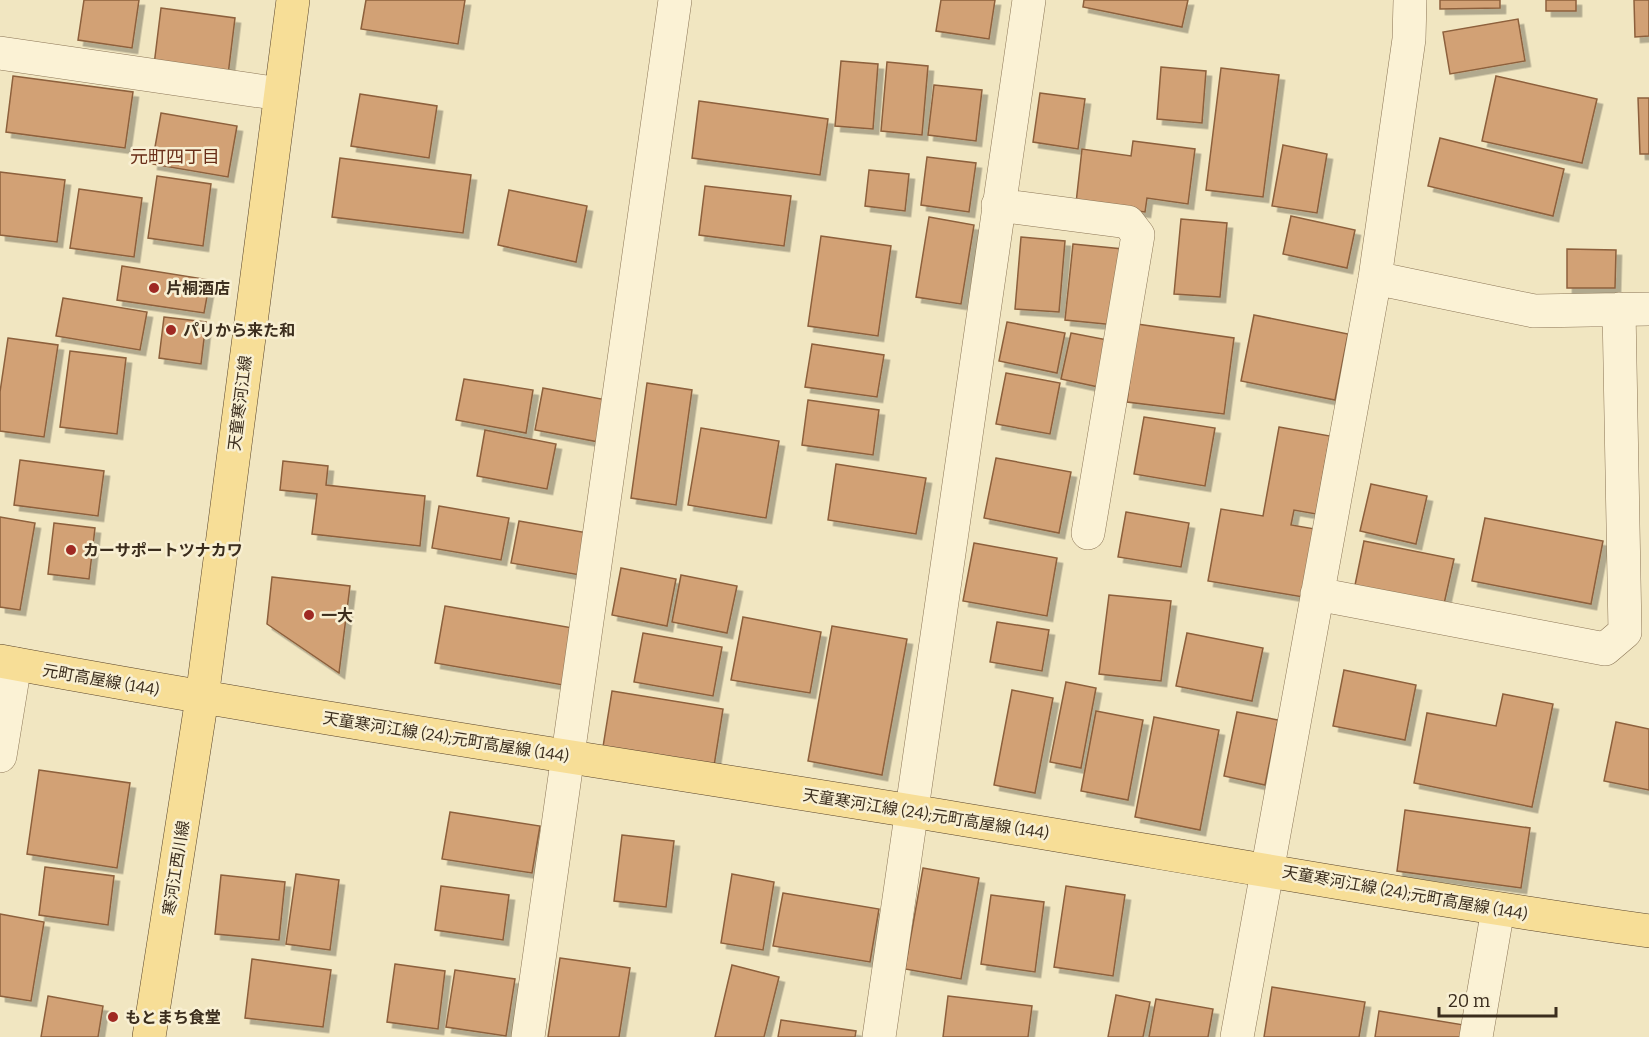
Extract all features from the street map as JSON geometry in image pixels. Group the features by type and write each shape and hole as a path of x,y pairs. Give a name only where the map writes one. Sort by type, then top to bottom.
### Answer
{"main road":[{"name":"天童寒河江線","path":"202,698 293,0"},
{"name":"元町高屋線 (144)","path":"8,663 202,698"},
{"name":"天童寒河江線 (24);元町高屋線 (144)","path":"202,698 911,811 1498,909 1649,931"},
{"name":"寒河江西川線","path":"149,1037 202,698"}],"lane":[{"path":"528,1037 675,0"},
{"path":"879,1037 1029,0"},
{"path":"1237,1037 1375,278 1409,39 1410,0"},
{"path":"0,53 280,94"},
{"path":"998,205 1128,222 1138,235 1088,533"},
{"path":"1317,594 1605,649 1625,632 1634,309 1534,311 1375,278"},
{"path":"0,756 8,663"},
{"path":"1476,1037 1498,909"}],"building":[{"path":"84,0 139,0 132,48 78,40"},
{"path":"366,0 465,0 458,44 361,29"},
{"path":"941,0 995,0 989,39 936,31"},
{"path":"1084,0 1188,0 1182,27 1083,7"},
{"path":"1440,0 1500,0 1500,8 1440,9"},
{"path":"1546,0 1576,0 1576,11 1546,11"},
{"path":"1634,0 1649,0 1649,36 1635,37"},
{"path":"161,8 235,18 228,75 154,65"},
{"path":"1518,19 1525,61 1450,74 1443,32"},
{"path":"841,61 878,64 873,129 835,126"},
{"path":"887,62 928,66 922,135 881,131"},
{"path":"1161,67 1206,71 1202,123 1157,119"},
{"path":"1221,68 1279,75 1263,197 1206,190"},
{"path":"13,76 133,92 125,148 6,132"},
{"path":"1496,76 1597,99 1582,163 1482,141"},
{"path":"934,85 982,90 976,141 928,135"},
{"path":"1040,93 1085,99 1078,149 1033,142"},
{"path":"360,94 437,106 429,158 351,146"},
{"path":"1638,98 1649,98 1649,154 1640,154"},
{"path":"699,101 828,119 820,175 692,158"},
{"path":"161,113 237,126 228,177 152,164"},
{"path":"1440,138 1564,169 1553,216 1428,186"},
{"path":"1133,141 1195,149 1188,204 1147,198 1145,212 1076,203 1082,149 1131,156"},
{"path":"1283,145 1327,154 1317,213 1272,206"},
{"path":"927,157 976,163 969,212 921,205"},
{"path":"340,158 471,175 463,233 332,217"},
{"path":"869,170 909,174 905,211 865,206"},
{"path":"0,172 65,180 57,242 0,235"},
{"path":"157,176 211,184 203,246 148,238"},
{"path":"705,186 791,196 784,246 699,235"},
{"path":"79,189 142,198 134,257 70,248"},
{"path":"509,190 587,206 576,262 498,245"},
{"path":"1291,216 1355,230 1347,268 1283,254"},
{"path":"929,217 974,225 961,304 916,297"},
{"path":"1181,219 1227,223 1220,297 1174,294"},
{"path":"821,236 891,246 878,336 808,326"},
{"path":"1021,237 1065,241 1059,312 1015,309"},
{"path":"1073,244 1123,249 1115,325 1065,320"},
{"path":"1567,249 1616,250 1615,288 1567,288"},
{"path":"122,266 210,280 204,313 117,300"},
{"path":"63,298 147,312 140,350 56,336"},
{"path":"1254,315 1348,334 1335,400 1241,381"},
{"path":"164,317 206,322 201,364 159,358"},
{"path":"1007,322 1065,333 1057,373 999,361"},
{"path":"1137,324 1234,338 1224,414 1127,402"},
{"path":"1071,333 1113,341 1103,388 1061,379"},
{"path":"8,338 58,345 44,437 0,431 0,392"},
{"path":"812,344 884,355 877,397 805,387"},
{"path":"70,351 126,358 117,434 60,427"},
{"path":"1006,373 1060,383 1050,434 996,424"},
{"path":"464,379 533,390 526,433 456,420"},
{"path":"647,383 692,390 676,505 631,498"},
{"path":"543,388 612,401 604,443 535,430"},
{"path":"808,400 879,410 873,455 802,445"},
{"path":"1144,417 1215,428 1205,486 1134,474"},
{"path":"1279,427 1330,436 1316,514 1294,510 1291,525 1315,529 1303,597 1208,581 1221,509 1263,516"},
{"path":"701,428 779,441 766,518 688,505"},
{"path":"485,430 556,444 547,489 477,476"},
{"path":"996,458 1071,472 1059,533 984,518"},
{"path":"20,460 104,471 98,516 14,505"},
{"path":"283,461 328,466 326,485 425,496 420,546 312,534 317,494 280,490"},
{"path":"836,464 926,478 916,534 828,520"},
{"path":"1371,484 1427,496 1416,544 1360,531"},
{"path":"439,506 509,518 501,560 432,548"},
{"path":"1126,512 1189,523 1181,567 1118,557"},
{"path":"0,517 35,523 20,610 0,607"},
{"path":"1485,518 1603,541 1591,604 1472,581"},
{"path":"519,521 588,533 580,575 511,563"},
{"path":"54,523 95,528 89,579 48,574"},
{"path":"1364,541 1454,559 1442,613 1353,595"},
{"path":"974,543 1057,558 1047,616 963,601"},
{"path":"621,568 676,579 667,626 612,615"},
{"path":"681,575 737,586 727,633 672,622"},
{"path":"272,577 350,586 339,673 267,624"},
{"path":"1109,595 1171,601 1161,681 1099,674"},
{"path":"445,606 573,628 563,685 435,663"},
{"path":"743,617 821,632 810,693 731,680"},
{"path":"997,622 1049,630 1042,671 990,662"},
{"path":"832,626 907,639 882,775 808,761"},
{"path":"643,633 722,647 713,696 634,682"},
{"path":"1187,633 1263,648 1252,701 1176,686"},
{"path":"1344,670 1416,685 1405,740 1333,726"},
{"path":"1066,682 1096,688 1081,768 1050,762"},
{"path":"1012,690 1053,698 1035,793 994,785"},
{"path":"612,691 723,709 714,766 603,747"},
{"path":"1503,694 1553,704 1532,807 1414,783 1427,713 1496,726"},
{"path":"1096,711 1143,720 1128,800 1081,791"},
{"path":"1237,712 1278,720 1265,785 1224,776"},
{"path":"1154,717 1219,730 1200,830 1135,817"},
{"path":"1616,722 1649,729 1649,790 1604,781"},
{"path":"39,770 130,783 117,868 27,854"},
{"path":"1405,810 1530,828 1521,888 1397,871"},
{"path":"450,812 540,826 532,873 442,859"},
{"path":"622,835 674,841 666,907 614,901"},
{"path":"45,867 114,876 108,925 39,915"},
{"path":"923,868 979,878 961,979 905,969"},
{"path":"296,874 339,880 330,950 286,944"},
{"path":"732,874 774,882 763,950 721,943"},
{"path":"221,875 285,882 279,940 215,934"},
{"path":"441,886 509,895 503,940 435,930"},
{"path":"1066,886 1125,895 1113,976 1054,967"},
{"path":"783,893 879,909 870,962 773,946"},
{"path":"991,895 1044,902 1035,972 981,964"},
{"path":"0,914 44,922 31,1001 0,996"},
{"path":"560,958 630,968 619,1037 548,1037"},
{"path":"252,959 331,970 323,1027 245,1018"},
{"path":"395,964 445,971 438,1029 387,1022"},
{"path":"732,965 779,977 764,1037 715,1037"},
{"path":"455,970 515,979 506,1036 446,1027"},
{"path":"1272,987 1365,1002 1359,1037 1264,1037"},
{"path":"1116,995 1150,1002 1143,1037 1108,1037"},
{"path":"48,996 103,1006 98,1037 41,1037"},
{"path":"948,996 1032,1006 1028,1037 943,1037"},
{"path":"1156,999 1213,1009 1208,1037 1149,1037"},
{"path":"1379,1011 1464,1025 1462,1037 1375,1037"},
{"path":"781,1020 856,1031 855,1037 778,1037"}],"place":[{"name":"片桐酒店","path":"154,288"},
{"name":"パリから来た和","path":"171,330"},
{"name":"カーサポートツナカワ","path":"71,550"},
{"name":"一大","path":"309,615"},
{"name":"もとまち食堂","path":"113,1017"}],"district":[{"name":"元町四丁目","path":"175,157"}]}
